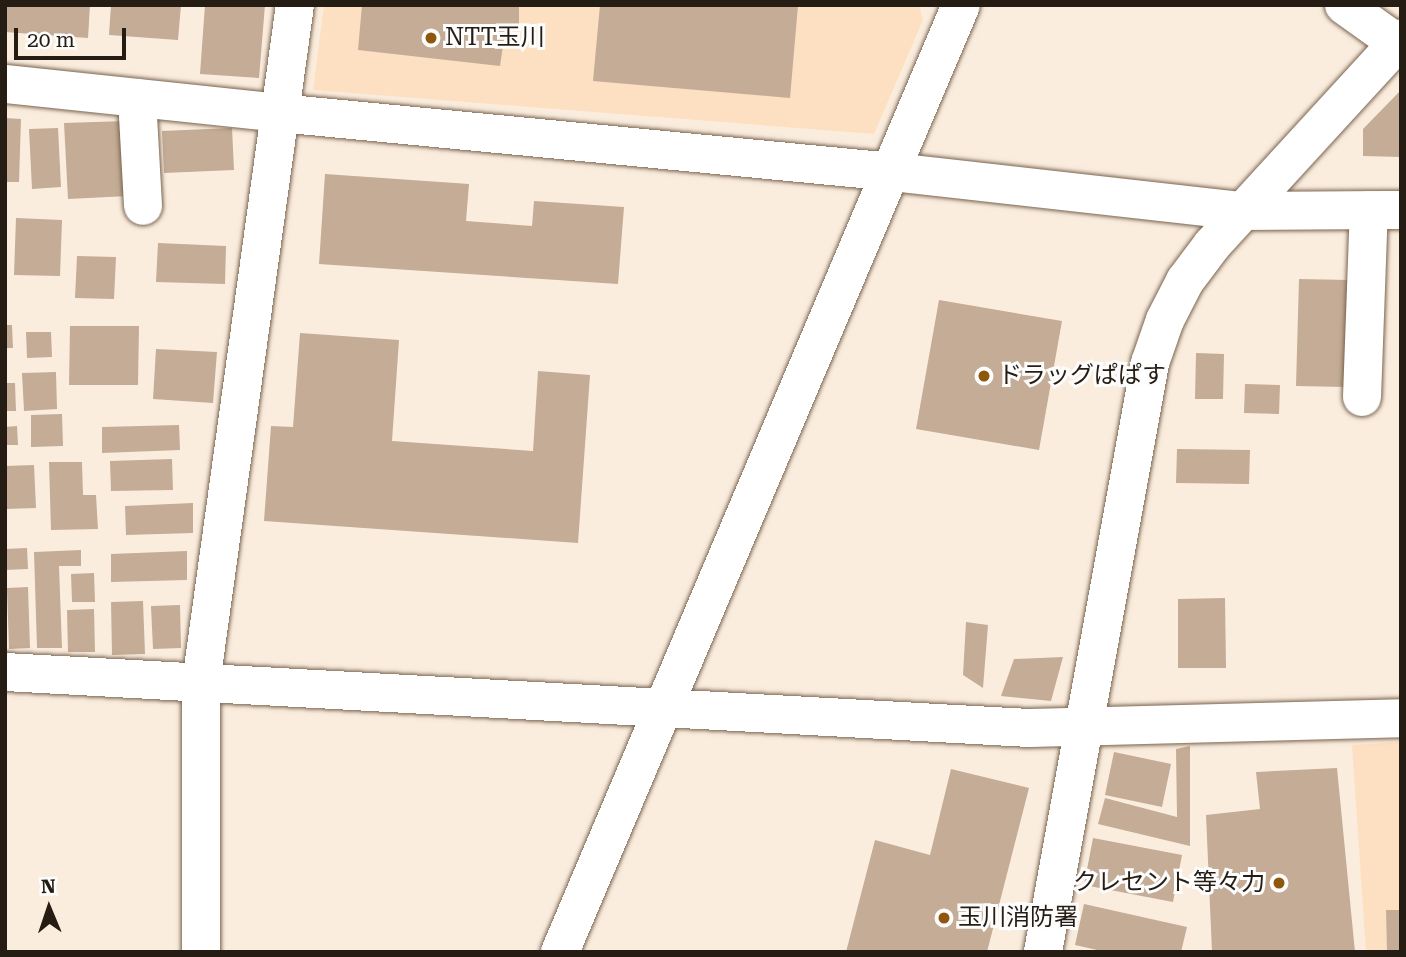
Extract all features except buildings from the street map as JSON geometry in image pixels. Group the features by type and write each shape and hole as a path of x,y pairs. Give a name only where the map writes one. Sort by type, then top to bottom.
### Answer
{"street":[{"path":"201,952 201,683 295,5"},
{"path":"560,952 893,172 961,5"},
{"path":"1043,952 1050,926 1081,728 1153,352 1165,320 1185,281 1242,212 1399,41 1344,5"},
{"path":"5,84 893,172 1242,212 1385,210 1363,397"},
{"path":"137,98 143,206"},
{"path":"5,672 1030,728 1081,728 1112,723 1401,718"}],"shaded area":[{"path":"324,5 919,5 923,20 874,134 313,90"},
{"path":"1401,742 1401,952 1366,952 1352,745"}],"place":[{"name":"NTT玉川","path":"431,38"},
{"name":"ドラッグぱぱす","path":"984,376"},
{"name":"クレセント等々力","path":"1279,883"},
{"name":"玉川消防署","path":"944,918"}]}
